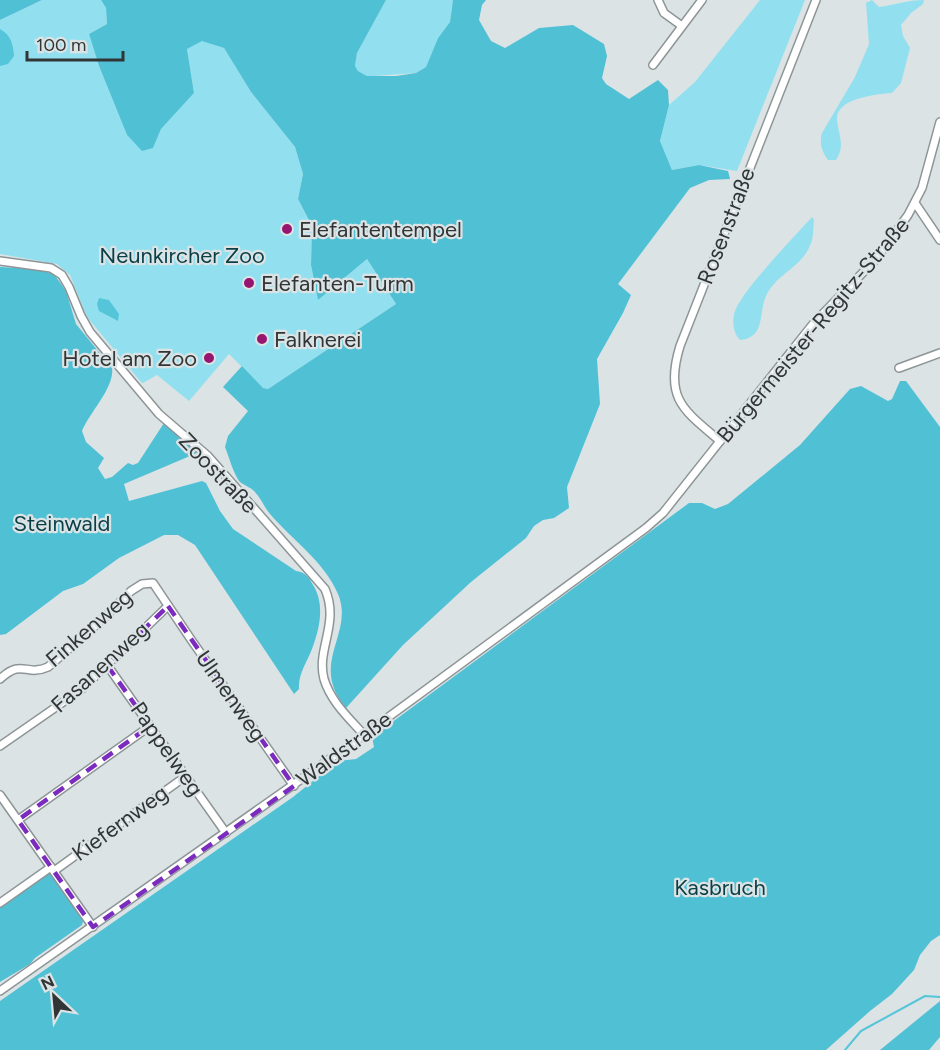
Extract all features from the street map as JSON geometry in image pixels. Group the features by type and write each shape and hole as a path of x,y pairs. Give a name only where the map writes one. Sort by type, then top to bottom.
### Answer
{"street":[{"path":"658,0 664,13 682,26"},
{"path":"653,65 702,0"},
{"name":"Rosenstraße","path":"720,441 683,407 674,389 674,365 816,0"},
{"name":"Bürgermeister-Regitz-Straße","path":"679,495 813,324 876,259 915,203 930,164 940,122"},
{"path":"915,203 940,240"},
{"name":"Zoostraße","path":"0,261 51,268 62,275 90,332 159,414 208,456 325,589 331,610 323,666 324,678 335,702 364,735"},
{"path":"899,369 939,355"},
{"name":"Waldstraße","path":"0,991 364,735 646,528 679,495"},
{"name":"Finkenweg","path":"0,679 11,669 39,671 48,667 131,591 142,584 153,583 168,606"},
{"name":"Fasanenweg","path":"0,746 64,703 168,606"},
{"name":"Ulmenweg","path":"168,606 294,786"},
{"name":"Pappelweg","path":"107,665 226,833"},
{"path":"18,820 150,726"},
{"name":"Kiefernweg","path":"0,903 53,869 186,776"},
{"path":"0,795 93,927"}],"highlighted area":[{"path":"168,606 294,786 93,927 18,820 150,726 107,665"}],"green space":[{"path":"0,0 42,0 0,20"},
{"name":"Neunkircher Zoo","path":"42,0 101,0 106,8 107,24 89,34 99,66 127,135 142,150 153,148 161,129 194,93 187,49 202,40 224,48 251,92 295,147 303,174 298,199 312,226 311,265 318,300 367,259 396,304 268,389 263,388 229,354 189,401 157,375 141,382 87,317 70,275 57,264 0,254 0,20"},
{"path":"101,0 386,0 357,53 355,66 358,71 367,76 396,76 416,73 426,67 438,38 450,22 453,0 486,0 482,5 479,20 491,41 505,48 539,28 573,25 604,44 607,56 602,78 606,84 629,99 658,80 668,90 669,105 660,141 672,170 699,165 728,171 730,179 709,180 690,188 618,284 631,295 597,359 600,404 567,487 569,508 554,518 543,520 534,526 526,538 471,582 403,645 346,708 335,692 331,677 331,663 341,622 342,609 338,594 325,571 270,514 254,491 239,481 225,447 228,436 248,411 223,387 242,366 263,388 268,389 396,304 367,259 318,300 311,265 312,226 298,199 303,174 295,147 251,92 224,48 202,41 187,49 194,93 161,129 153,148 142,151 127,135 99,66 89,34 107,24 106,8"},
{"path":"386,0 453,0 450,22 438,38 426,67 416,73 367,76 358,71 355,66 357,53"},
{"path":"760,0 805,0 737,171 699,165 672,170 660,141 669,105 695,82"},
{"path":"872,0 879,7 924,0 923,4 901,25 903,36 910,48 901,83 892,93 859,98 843,106 837,119 841,150 836,160 828,160 822,147 822,133 855,77 869,44 866,3"},
{"path":"812,217 814,220 813,237 807,251 796,265 770,288 758,330 748,338 740,340 733,325 734,315 745,294"},
{"name":"Steinwald","path":"0,267 36,269 54,274 66,291 76,324 112,368 106,392 82,431 86,442 104,458 98,468 105,479 112,477 128,463 133,465 138,463 164,423 197,453 124,484 129,501 202,481 206,483 220,511 233,529 310,580 319,600 319,625 312,649 301,673 299,689 294,694 195,545 178,535 164,535 119,558 83,584 63,591 6,634 0,635"},
{"name":"Kasbruch","path":"900,381 906,381 940,427 940,935 931,941 920,955 914,970 892,994 826,1050 0,1050 0,1001 293,797 338,761 356,759 374,747 372,737 689,503 702,503 715,509 728,504 800,445 850,389 861,386 888,401 892,399"},
{"path":"44,874 51,874 83,921 82,925 35,958 30,964 0,982 0,907"},
{"path":"940,1001 940,1037 929,1050 880,1050"}],"shaded area":[{"path":"0,29 11,40 14,56 8,64 0,66"},
{"path":"99,298 109,300 119,314 118,321 99,311 97,304"}],"waterway":[{"path":"845,1050 861,1031 925,996 940,997"}],"place":[{"name":"Elefantentempel","path":"287,229"},
{"name":"Elefanten-Turm","path":"249,283"},
{"name":"Falknerei","path":"262,339"},
{"name":"Hotel am Zoo","path":"209,358"}]}
